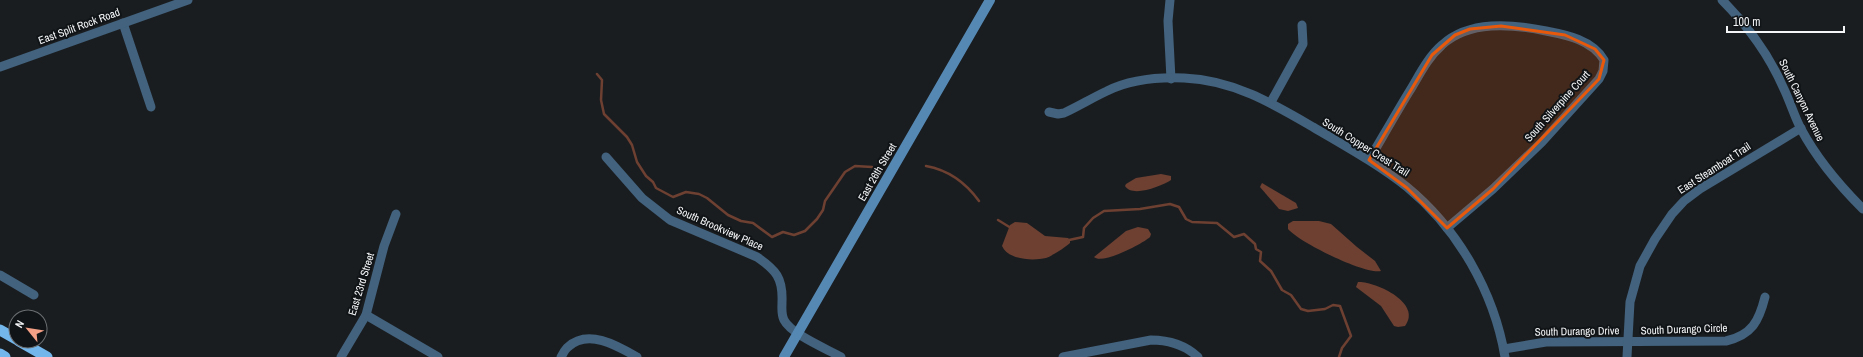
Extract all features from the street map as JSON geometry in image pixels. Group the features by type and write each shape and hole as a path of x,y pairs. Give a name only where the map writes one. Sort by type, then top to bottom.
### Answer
{"highway":[{"path":"34,349 47,357"},
{"path":"0,354 5,357"}],"main road":[{"name":"East 26th Street","path":"784,357 990,0"}],"street":[{"name":"East Split Rock Road","path":"0,67 188,0"},
{"path":"1170,0 1168,21 1171,78"},
{"name":"South Canyon Avenue","path":"1722,0 1745,25 1771,63 1783,86 1800,128 1818,157 1844,190 1863,209"},
{"path":"123,23 151,107"},
{"path":"1271,102 1302,44 1302,26"},
{"name":"South Silverpine Court","path":"1369,160 1424,68 1442,45 1455,35 1470,29 1484,27 1501,26 1537,29 1565,35 1582,41 1595,49 1604,60 1603,71 1599,79 1542,142 1493,190 1446,228"},
{"name":"South Copper Crest Trail","path":"1049,112 1058,114 1064,113 1122,85 1171,78 1219,82 1271,102 1369,160 1407,188 1428,207 1446,228 1467,258 1483,286 1495,317 1504,353"},
{"name":"East Steamboat Trail","path":"1627,357 1630,302 1640,266 1654,239 1672,214 1684,201 1700,189 1800,128"},
{"name":"South Brookview Place","path":"606,157 642,198 670,220 757,257 767,264 782,282 782,313 788,326 841,357"},
{"name":"East 23rd Street","path":"341,357 366,315 384,246 396,214"},
{"path":"0,275 34,295"},
{"name":"South Durango Circle","path":"1627,342 1710,342 1740,338 1752,328 1760,315 1765,297"},
{"path":"366,315 438,357"},
{"path":"561,357 568,346 581,340 598,339 614,344 637,357"},
{"path":"1063,357 1152,340 1162,340 1179,345 1198,357"},
{"name":"South Durango Drive","path":"1504,353 1540,343 1627,342"}],"highlighted area":[{"path":"1501,26 1565,35 1595,49 1604,60 1599,79 1493,189 1447,228 1407,188 1369,160 1432,55 1455,35 1470,29"}],"shaded area":[{"path":"1161,174 1171,176 1171,180 1154,188 1140,191 1134,191 1125,186 1136,178"},
{"path":"1262,183 1296,203 1298,208 1288,211 1279,209 1260,187"},
{"path":"1293,221 1319,221 1331,224 1375,261 1381,271 1373,271 1347,263 1305,242 1288,229 1288,224"},
{"path":"1015,222 1027,223 1045,236 1068,238 1070,243 1058,252 1046,258 1028,259 1015,257 1005,251 1002,246 1010,225"},
{"path":"1138,227 1148,229 1151,234 1150,237 1122,253 1098,259 1094,257 1126,231"},
{"path":"1358,282 1375,285 1385,289 1403,302 1408,309 1409,317 1405,326 1394,326 1381,306 1356,287"}],"waterway":[{"path":"597,74 602,80 601,100 604,114 627,137 632,145 637,162 656,188 673,197 686,192 699,194 707,198 728,215 741,221 753,223 772,237 783,232 794,235 805,231 817,219 823,210 825,201 845,172 855,166 872,167"},
{"path":"926,166 942,171 956,178 968,188 979,201"},
{"path":"1069,240 1083,237 1084,228 1093,218 1104,211 1140,209 1170,204 1179,207 1186,219 1192,222 1217,223 1234,237 1244,234 1255,244 1256,249 1261,252 1260,261 1271,271 1282,290 1291,295 1301,309 1308,311 1325,309 1333,305 1340,306 1351,336 1342,348 1339,357"},
{"path":"998,220 1011,228"}]}
